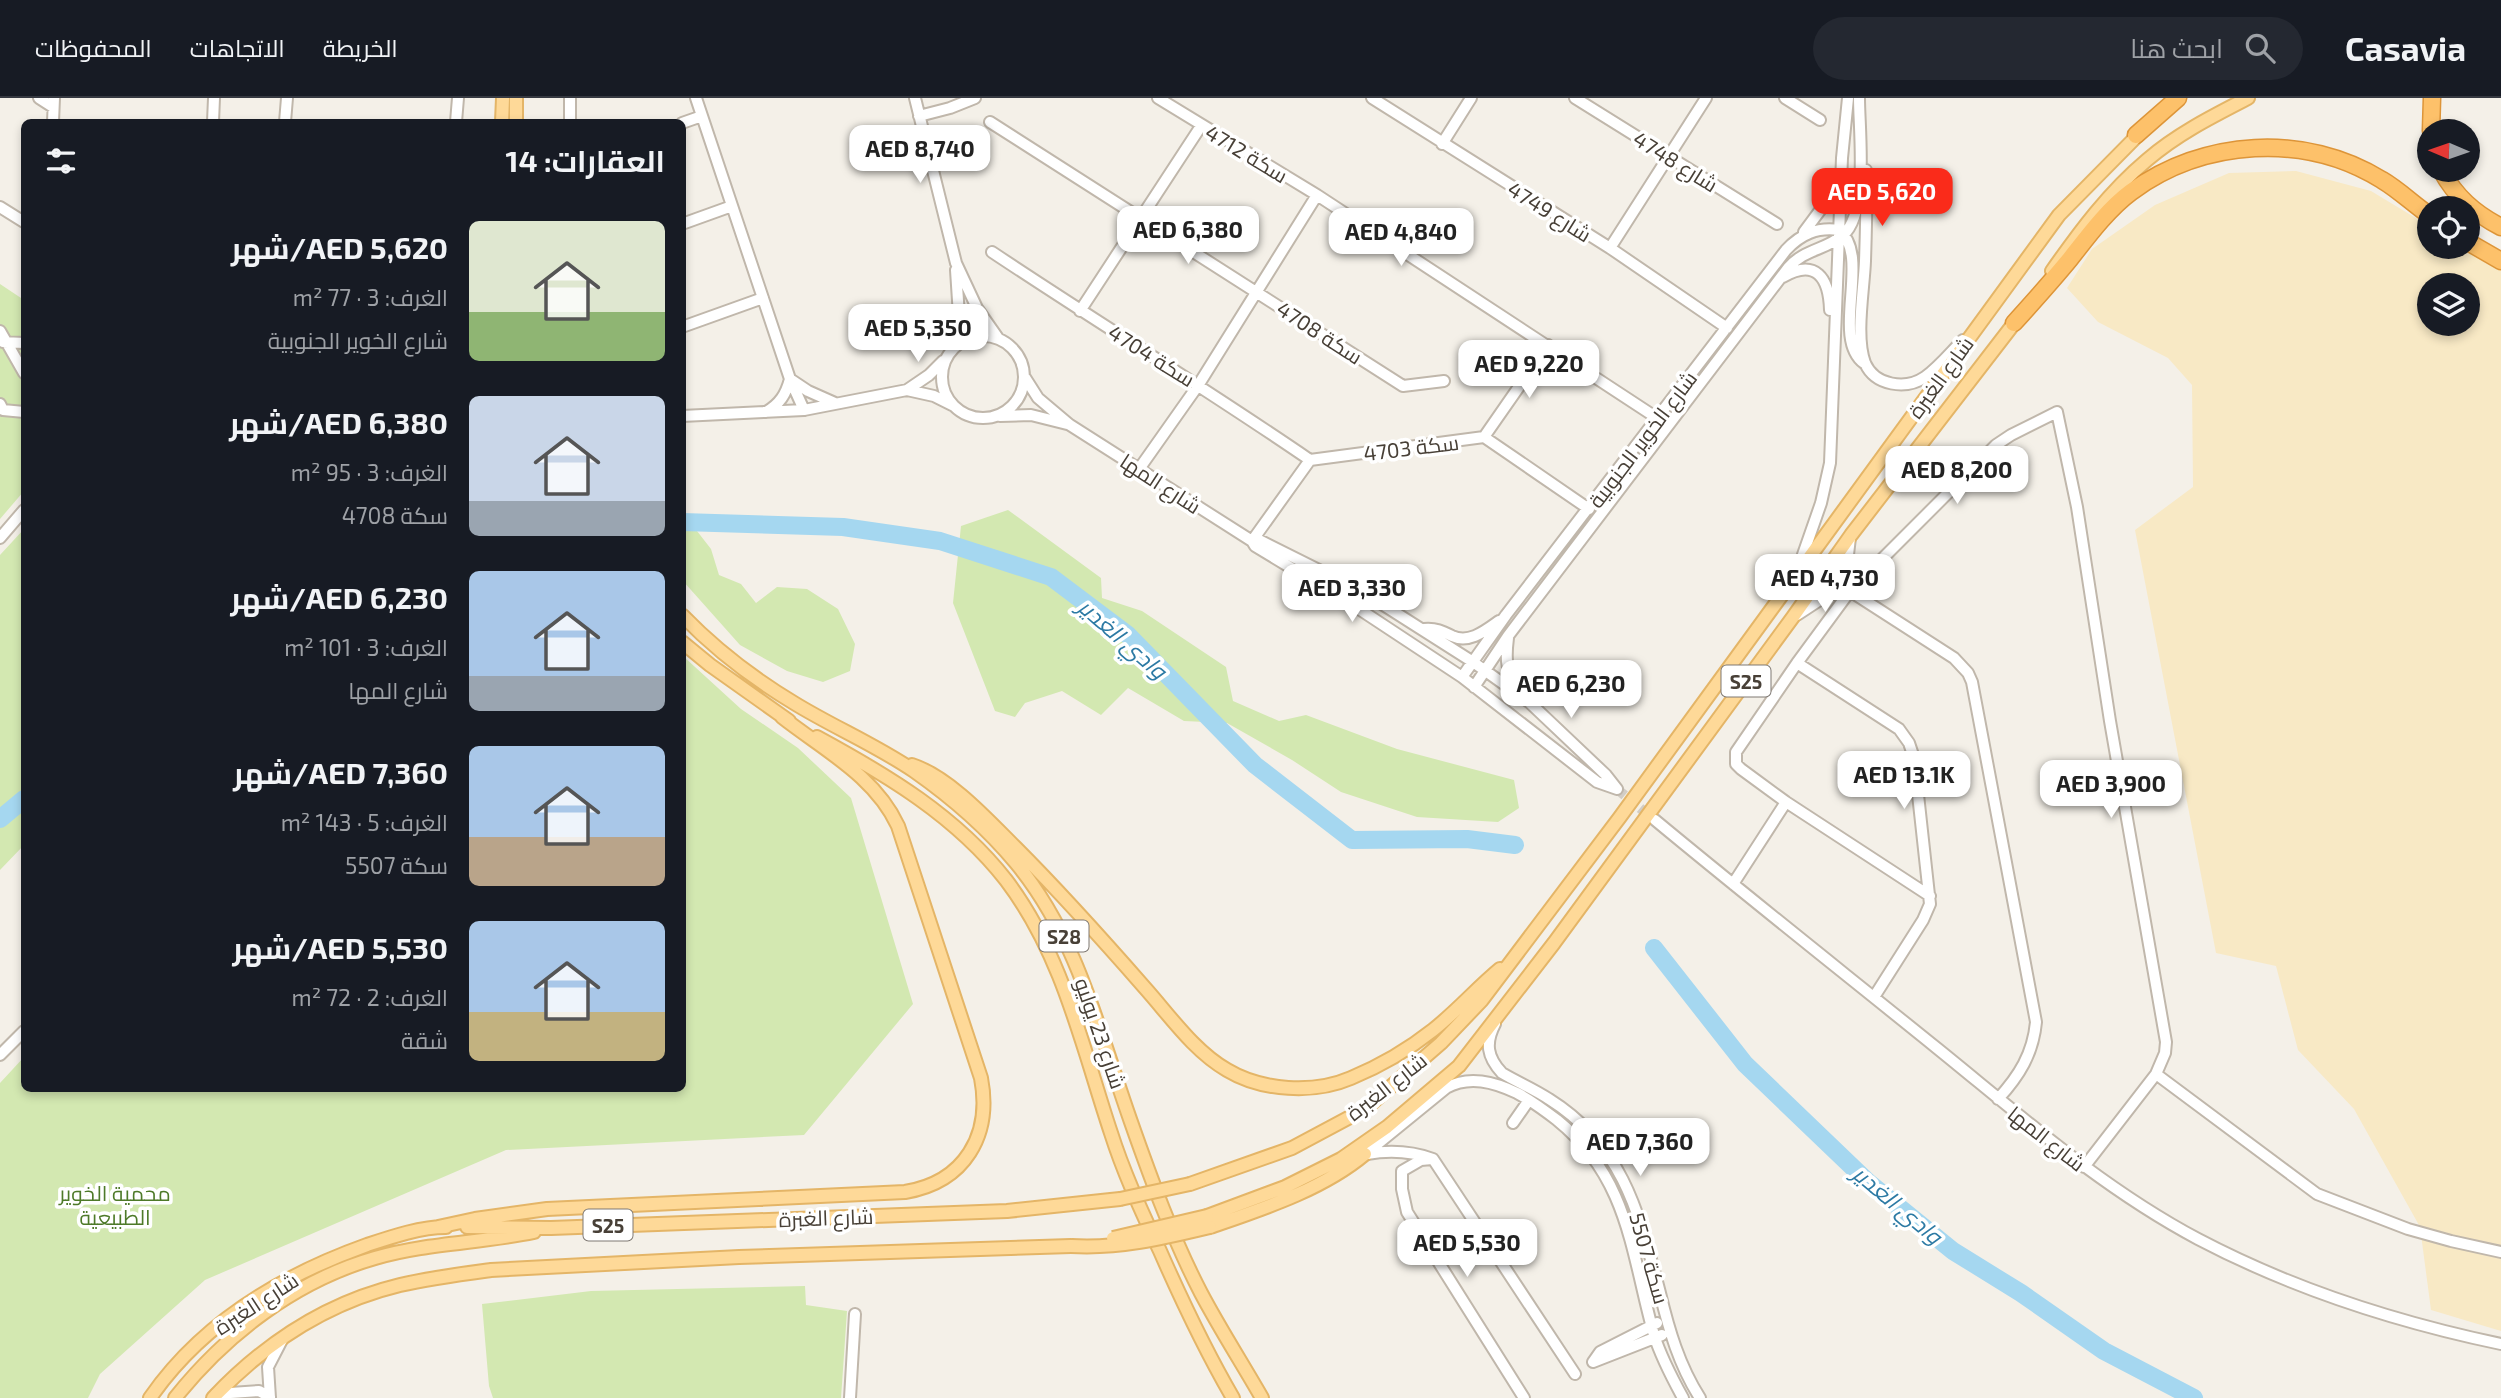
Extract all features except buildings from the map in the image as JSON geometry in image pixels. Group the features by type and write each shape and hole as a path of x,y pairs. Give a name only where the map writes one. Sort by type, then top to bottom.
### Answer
{"highway":[{"path":"2136,135 2178,98"},
{"path":"2431,119 2432,98"},
{"path":"2014,323 2089,235 2130,193 2172,167 2209,154 2236,149 2288,148 2329,157 2382,180 2417,206"},
{"path":"2448,182 2465,205 2501,227"},
{"path":"2480,249 2501,261"}],"main road":[{"path":"502,119 503,98"},
{"path":"516,98 516,119"},
{"name":"شارع الغبرة","path":"150,1398 189,1351 237,1310 290,1278 383,1240 438,1227 551,1228 1006,1211 1120,1199 1190,1184 1292,1148 1365,1109 1441,1043 1482,1000 1521,950 2059,215 2136,135 2187,98"},
{"name":"شارع الغبرة","path":"214,1396 263,1350 285,1334 335,1308 399,1285 491,1270 739,1257 1071,1246 1208,1221 1341,1159 1387,1128 1459,1066 1502,1012 1851,535 2014,323 2089,218 2147,160 2196,125 2249,98"},
{"name":"شارع 23 يوليو","path":"686,619 711,643 793,703 893,759 950,800 992,836 1029,880 1055,920 1083,977 1131,1122 1200,1291 1262,1398"},
{"name":"شارع 23 يوليو","path":"686,645 710,666 782,717 871,766 914,794 947,820 1005,880 1027,912 1057,968 1129,1184 1188,1317 1233,1398"},
{"path":"438,1227 547,1209 905,1192 931,1184 947,1175 969,1154 977,1142 985,1111 981,1078 898,826 891,810 872,786 782,717"},
{"path":"893,759 924,768 997,829 1108,946 1198,1048 1228,1071 1248,1080 1269,1085 1308,1088 1366,1072 1435,1029 1521,950"},
{"path":"1208,1221 1298,1193 1365,1154"},
{"path":"175,1398 201,1366 253,1321 302,1290 342,1270 374,1258 410,1250 514,1236 551,1228"}],"street":[{"path":"39,98 54,103"},
{"path":"213,119 214,98"},
{"path":"285,119 287,98"},
{"path":"456,119 458,98"},
{"path":"570,98 570,119"},
{"path":"696,98 790,379 804,410"},
{"path":"915,98 956,263 959,316 942,371 942,383 953,405"},
{"path":"919,116 975,98"},
{"name":"سكة 4712","path":"1158,98 1317,195 1657,418"},
{"name":"4749 شارع","path":"1372,98 1610,248 1727,328"},
{"path":"1442,144 1471,98"},
{"name":"4748 شارع","path":"1575,98 1777,223"},
{"path":"1610,248 1706,98"},
{"path":"1785,98 1820,120"},
{"path":"1796,575 1826,482 1833,404 1842,158 1848,98"},
{"path":"1841,234 1854,218 1858,199 1860,98"},
{"path":"1860,98 1866,185 1861,329 1866,365"},
{"path":"686,122 702,116"},
{"name":"سكة 4708","path":"990,122 1403,386 1444,381"},
{"path":"1080,311 1201,125"},
{"name":"شارع الخوير الجنوبية","path":"1462,677 1506,615 1786,250 1819,215 1836,180 1842,158"},
{"path":"1139,469 1199,384 1317,195"},
{"path":"686,223 732,206"},
{"path":"0,207 21,220"},
{"path":"1799,238 1817,230 1841,234 1851,247 1852,341 1856,355 1879,379 1897,384 1915,382 1932,371 1980,323"},
{"name":"شارع الخوير الجنوبية","path":"1474,687 1508,636 1776,284 1799,257 1841,234"},
{"name":"سكة 4704","path":"992,252 1080,311 1199,384 1310,460"},
{"path":"956,263 977,308 998,338"},
{"path":"1776,284 1784,277 1803,269 1814,271 1827,286 1830,297 1830,384 1833,404"},
{"path":"686,326 762,298"},
{"path":"0,331 21,368"},
{"path":"686,415 804,410 907,390 934,396 973,417 985,419 1008,410 1017,401 1023,389 1023,366 1014,349 998,338 988,335 967,338 929,375 907,390"},
{"path":"1484,437 1548,345"},
{"name":"شارع المها","path":"1024,376 1038,398 1070,425 1462,677 1597,782 1617,789 1606,775 1529,702 1473,662 1363,592 1259,540 1252,541"},
{"path":"790,379 808,391 835,403"},
{"path":"766,412 782,398 790,379"},
{"path":"0,404 3,411 21,412"},
{"path":"1930,896 1786,802 1741,769 1735,760 1738,748 1850,591 1996,445 2057,412 2077,508 2110,721 2166,1042 2162,1064 2156,1074 2084,1167"},
{"name":"شارع المها","path":"997,416 1031,415 1070,425"},
{"name":"4703 سكة","path":"1310,460 1484,437 1589,509"},
{"path":"1252,541 1310,460"},
{"path":"0,538 21,514"},
{"path":"1850,591 1847,563 1851,535"},
{"path":"1793,617 1829,594 1850,591 1954,658 1968,673 1972,682 2036,1022 2030,1052 2018,1074 1998,1099"},
{"path":"1423,629 1434,628 1459,638 1470,639 1506,615"},
{"path":"1508,636 1506,658 1509,676 1529,702"},
{"path":"1797,663 1892,724 1905,736 1914,758 1930,896 1927,913 1874,997"},
{"path":"1732,884 1786,802"},
{"name":"شارع المها","path":"1655,820 2054,1145 2115,1190 2183,1230 2252,1265 2332,1298 2430,1330 2501,1345"},
{"name":"سكة 5507","path":"1502,1012 1487,1042 1492,1060 1502,1073 1550,1099 1571,1115 1607,1154 1633,1200 1670,1332 1684,1369 1700,1398"},
{"path":"0,1055 21,1034"},
{"path":"2156,1074 2317,1194 2419,1232 2501,1252"},
{"name":"سكة 5507","path":"1365,1154 1446,1088 1458,1082 1477,1081 1502,1086 1529,1100 1569,1130 1586,1148 1613,1188 1630,1235 1655,1337 1683,1398"},
{"path":"1513,1123 1529,1100"},
{"path":"1365,1154 1395,1150 1433,1159 1575,1374"},
{"path":"1433,1159 1421,1160 1402,1171 1402,1189 1407,1212 1524,1398"},
{"path":"850,1398 855,1314"},
{"path":"1667,1319 1600,1352 1593,1362 1670,1332"},
{"path":"270,1398 268,1367 285,1334"},
{"path":"214,1396 259,1391 270,1398"}],"green space":[{"path":"0,284 21,298 21,494 0,519"},
{"path":"1008,510 1101,578 1102,598 1142,611 1226,667 1233,701 1279,721 1306,715 1397,749 1514,780 1519,808 1498,822 1417,817 1341,792 1227,723 1184,721 1128,688 1101,715 1062,691 1025,703 1015,717 995,711 953,603 961,526"},
{"path":"686,517 711,549 719,575 741,584 756,603 777,587 807,589 838,609 855,644 850,671 823,682 787,671 740,645 686,584"},
{"path":"21,532 21,848 0,870 0,555"},
{"name":"محمية الخوير الطبيعية","path":"686,659 741,709 798,748 851,798 913,1004 804,1135 506,1150 205,1280 100,1374 88,1398 0,1398 0,1083 21,1060 21,1092 686,1092"},
{"path":"805,1286 806,1305 847,1311 841,1398 493,1398 489,1386 482,1304 591,1291"}],"sand":[{"path":"2296,171 2371,191 2417,219 2417,259 2480,259 2480,256 2501,268 2501,1331 2431,1310 2420,1227 2354,1109 2298,1050 2276,966 2216,953 2135,530 2193,487 2192,385 2168,358 2098,322 2067,288 2092,249 2155,205 2229,173"}],"waterway":[{"name":"وادي الغدير","path":"686,522 843,527 940,541 1051,577 1128,635 1255,765 1352,840 1467,839 1515,845"},
{"name":"وادي الغدير","path":"0,819 21,802"},
{"name":"وادي الغدير","path":"1654,948 1745,1064 1868,1182 1953,1251 2021,1293 2104,1351 2194,1398"}],"tunnel":[{"path":"1617,789 1653,819"}]}
